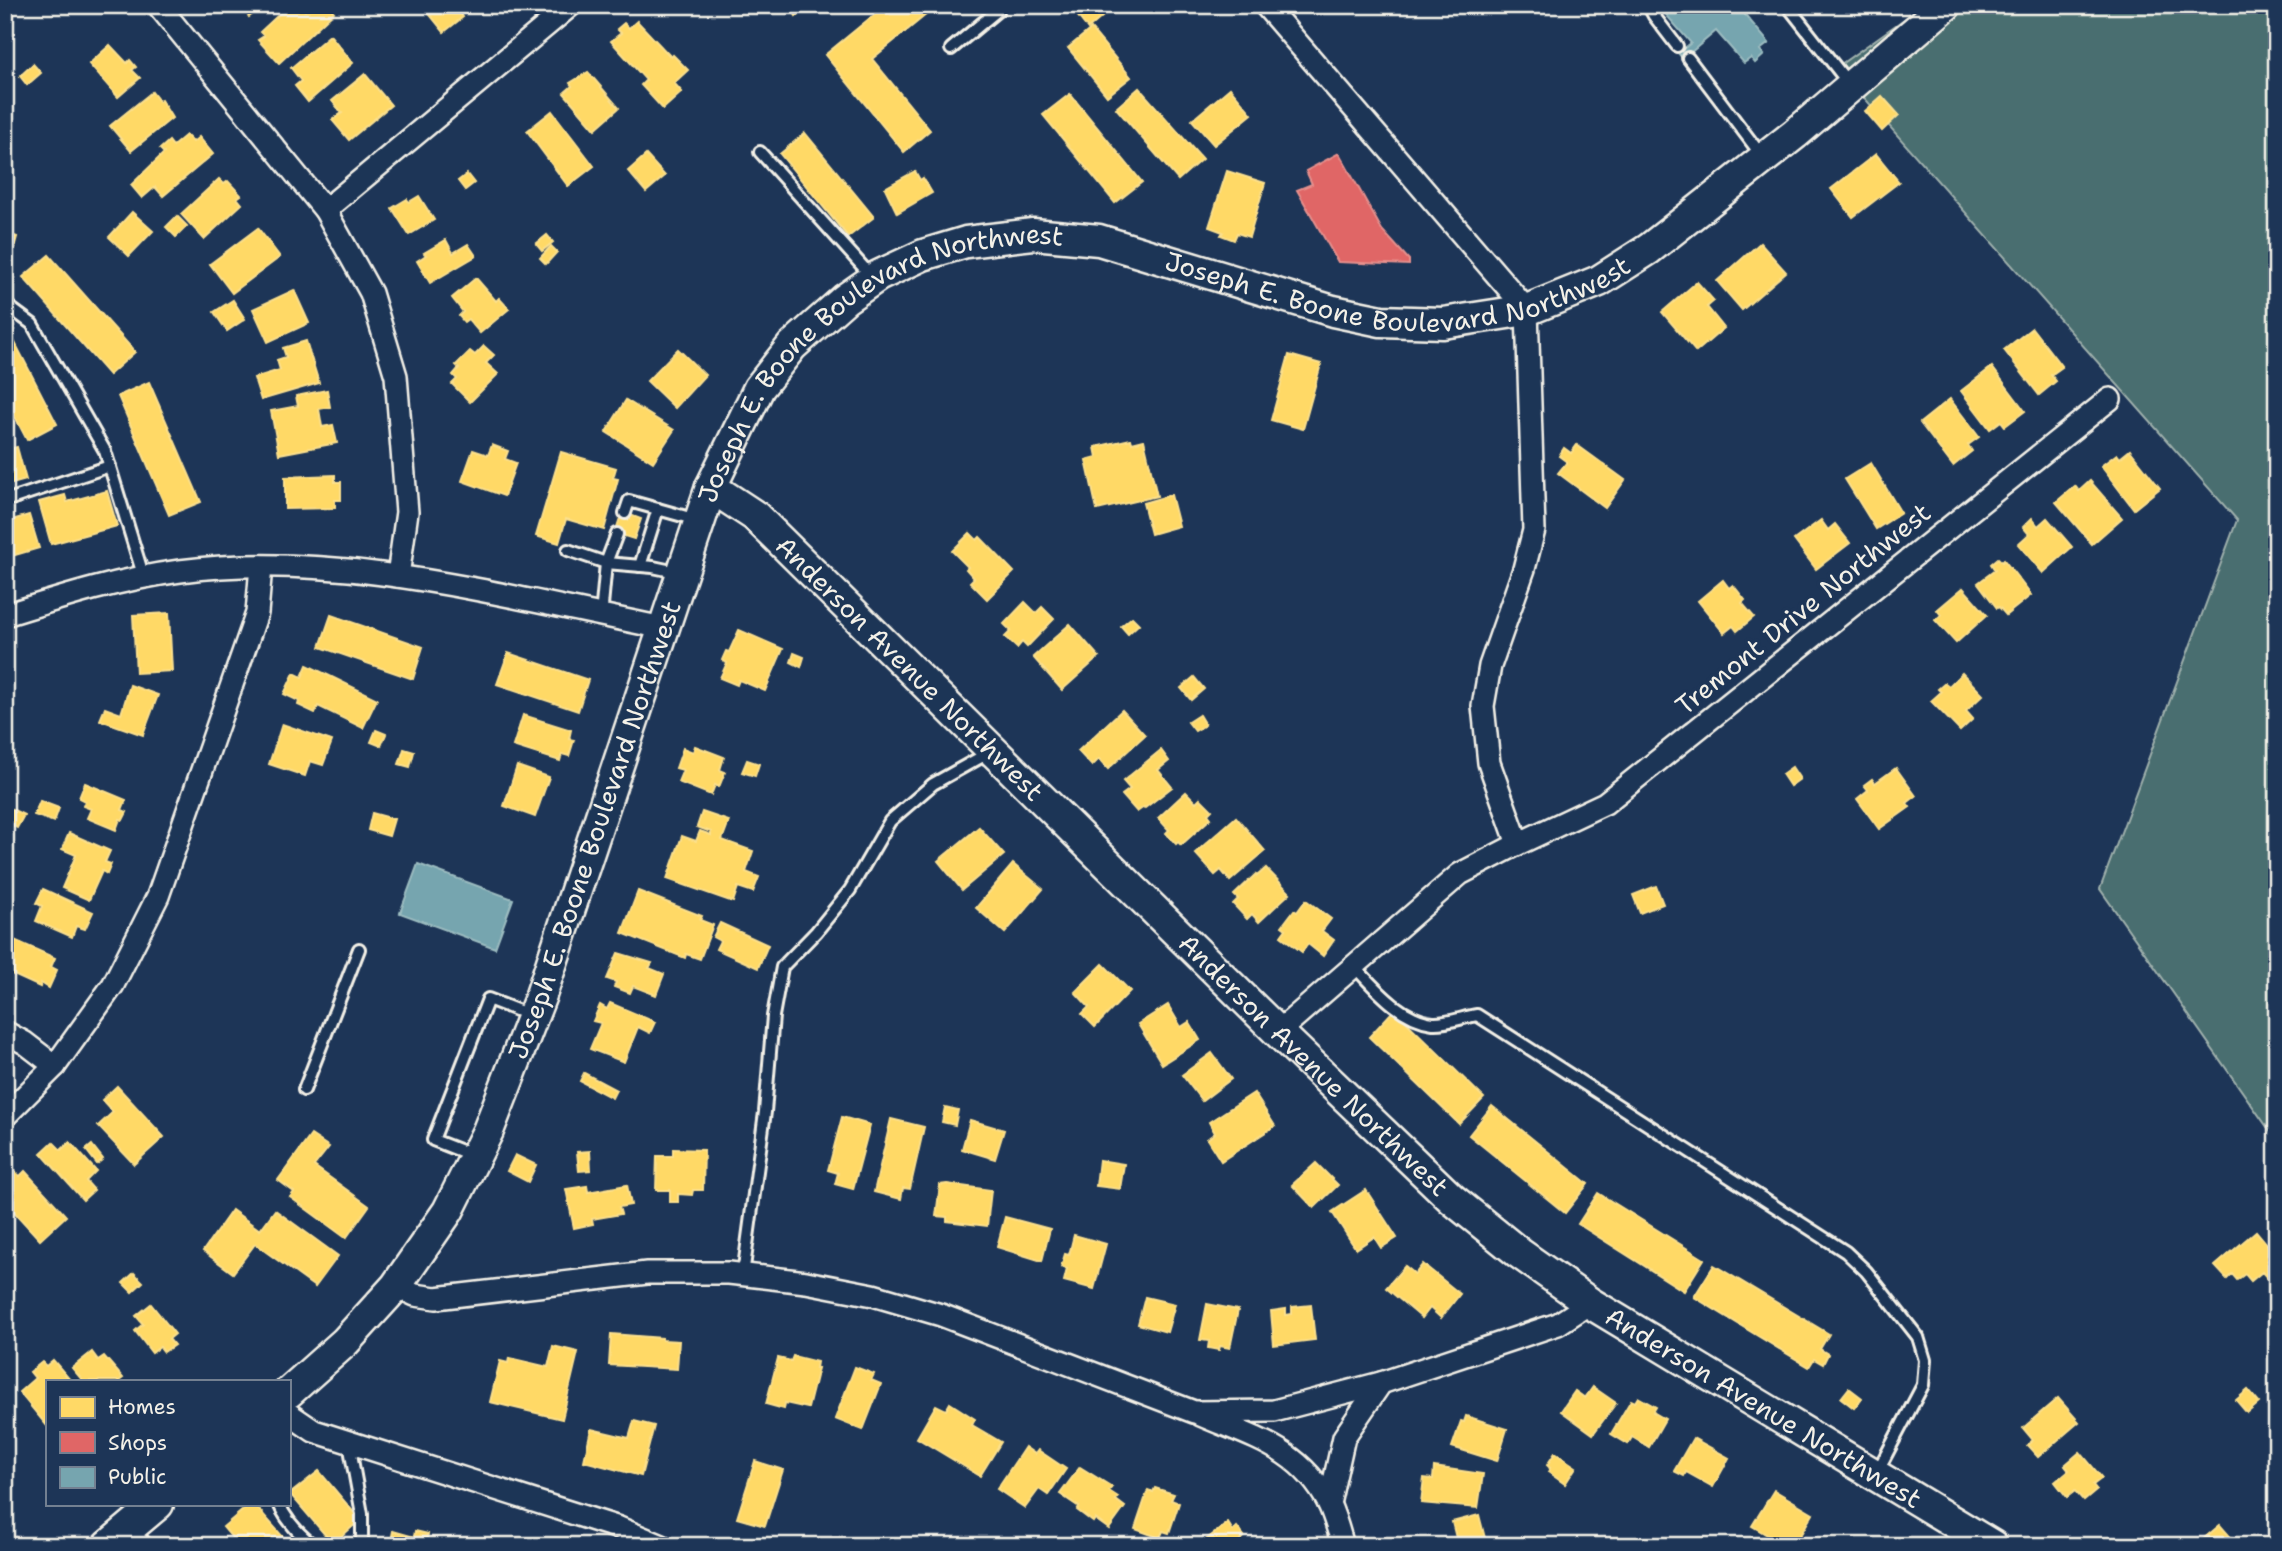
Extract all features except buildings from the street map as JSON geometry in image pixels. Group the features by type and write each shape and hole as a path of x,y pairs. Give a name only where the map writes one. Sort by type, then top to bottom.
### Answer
{"main road":[{"name":"Joseph E. Boone Boulevard Northwest","path":"290,1391 345,1342 396,1286 448,1211 488,1130 532,1016 711,487 759,388 792,346 845,299 874,279 923,255 967,242 1033,234 1099,240 1333,311 1381,321 1443,323 1527,310 1599,281 1649,250 1765,159 1946,5"},
{"name":"Anderson Avenue Northwest","path":"711,487 755,516 1278,1032 1452,1199 1519,1253 1590,1303 1993,1546"},
{"path":"129,1540 156,1506"}],"street":[{"path":"158,5 325,210 371,293 397,376 407,512 398,576"},
{"path":"325,210 571,5"},
{"path":"1265,5 1527,310 1534,530 1524,569 1490,666 1483,706 1489,763 1518,844"},
{"name":"Tremont Drive Northwest","path":"1278,1032 1460,874 1605,803 2110,399"},
{"path":"5,1116 55,1066 113,985 158,896 257,613 261,566"},
{"path":"5,615 100,586 181,571 261,566 331,568 398,576 664,628"},
{"path":"5,1032 25,1043 55,1066"},
{"path":"396,1286 415,1295 436,1298 647,1273 743,1275 806,1282 941,1315 1194,1412 1282,1450 1308,1473 1329,1504 1343,1546"},
{"path":"1194,1412 1274,1411 1381,1383 1558,1325 1590,1303"},
{"path":"1329,1504 1344,1437 1381,1383"},
{"path":"290,1415 314,1431 619,1528 662,1546"}],"lane":[{"path":"951,49 998,10 1000,5"},
{"path":"1648,5 1678,46"},
{"path":"1787,5 1851,86"},
{"path":"1688,58 1765,159"},
{"path":"760,152 874,279"},
{"path":"5,304 32,324 105,451 144,578"},
{"path":"5,501 110,467"},
{"path":"625,513 629,501 700,521"},
{"path":"640,566 658,509"},
{"path":"601,615 606,563 617,534"},
{"path":"568,550 606,563 682,573"},
{"path":"743,1275 765,1112 773,1016 782,967 816,932 850,890 890,821 933,783 993,751"},
{"path":"304,1090 359,949"},
{"path":"1354,966 1387,1001 1407,1013 1434,1023 1477,1015 1856,1261 1918,1337 1925,1360 1923,1385 1875,1475"},
{"path":"475,1156 433,1140 488,999 532,1016"},
{"path":"349,1443 362,1514 362,1546"},
{"path":"280,1506 304,1538 314,1546"}],"green space":[{"path":"1924,5 2277,5 2277,1141 2100,889 2237,520 1837,67"}]}
